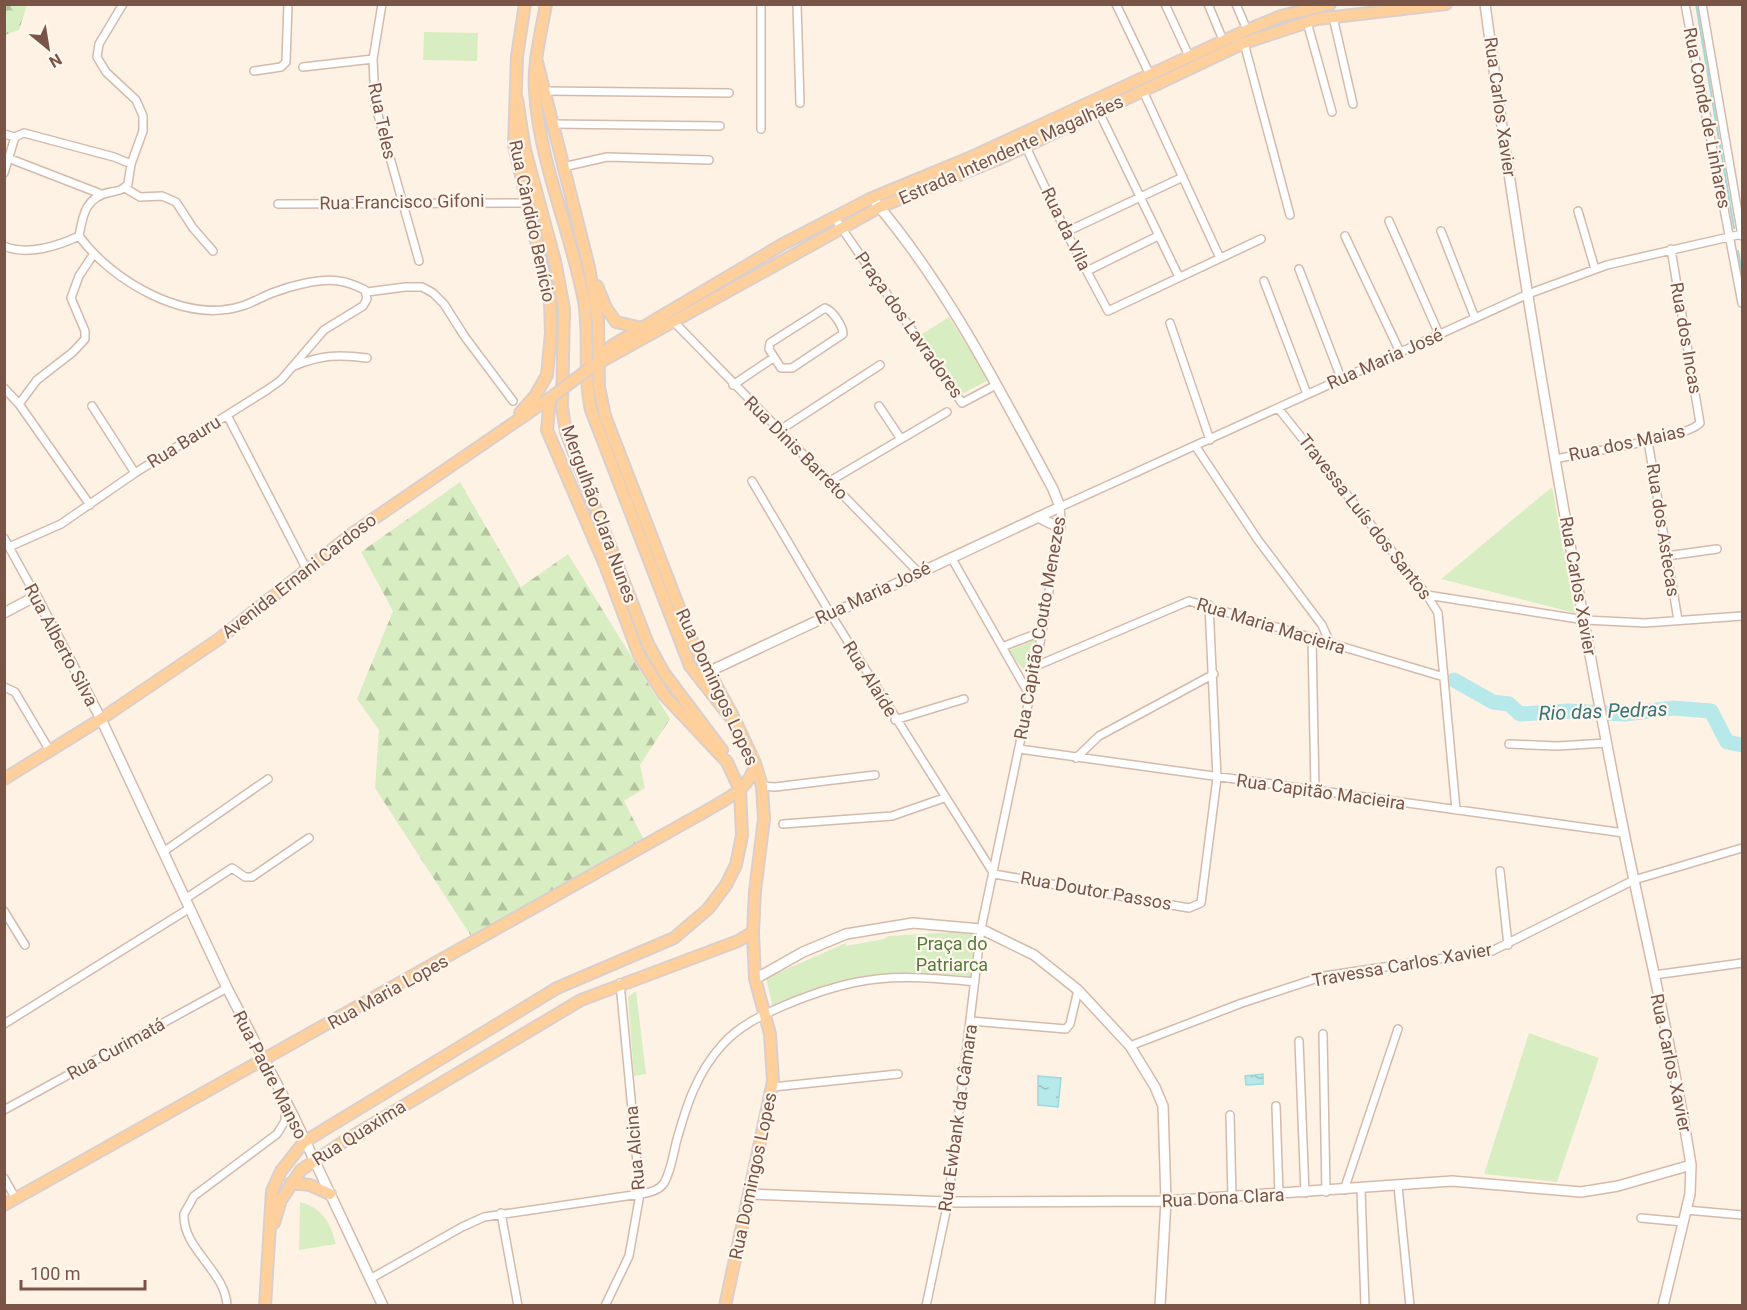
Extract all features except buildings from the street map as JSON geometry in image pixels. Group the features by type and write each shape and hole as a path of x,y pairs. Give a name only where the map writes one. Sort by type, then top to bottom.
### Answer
{"main road":[{"name":"Rua Cândido Benício","path":"509,426 540,387 547,375 550,359 550,301 514,145 517,56 525,4"},
{"path":"546,4 536,58 589,267 598,321 594,365"},
{"name":"Estrada Intendente Magalhães","path":"594,365 880,207 1026,147 1244,43 1307,22 1446,4"},
{"name":"Estrada Intendente Magalhães","path":"594,365 606,351 642,328 834,217 872,198 969,158 1223,40 1281,16 1325,5"},
{"name":"Mergulhão Clara Nunes","path":"536,58 535,92 541,132 587,321 587,380 591,410 690,666 717,703 736,724"},
{"name":"Mergulhão Clara Nunes","path":"517,99 528,159 562,296 562,407 568,439 648,644 674,687 711,733 728,762"},
{"path":"589,267 611,316 620,325 642,328"},
{"name":"Rua Domingos Lopes","path":"594,365 605,416 692,641 755,763 762,786 764,819 755,891 753,932 756,979 772,1043 773,1087 725,1305"},
{"name":"Avenida Ernani Cardoso","path":"4,779 100,720 219,639 306,568 552,397 594,365"},
{"name":"Rua Domingos Lopes","path":"552,397 547,417 549,435 605,565 639,656 664,695 728,762 740,790 742,819 740,850 732,875 716,899"},
{"path":"740,790 751,777 755,763"},
{"name":"Rua Maria Lopes","path":"4,1205 263,1062 740,790"},
{"name":"Rua Quaxima","path":"270,1238 269,1205 274,1185 281,1171 304,1142 557,988 674,938 686,930 716,899"},
{"name":"Rua Quaxima","path":"270,1238 281,1200 291,1184 313,1161 346,1140 566,1008 620,983 738,941 753,932"},
{"path":"333,1125 336,1138 346,1140"},
{"path":"291,1184 310,1185 330,1194"},
{"path":"265,1305 270,1238"}],"street":[{"path":"123,4 99,44 97,57 106,72 126,88 141,108 143,131 131,164 130,180 125,188 101,194 91,200 85,208 79,236 93,255 155,297 173,305 234,308 275,291 330,280 343,281 367,292 422,287 433,293 444,304 465,337 513,401"},
{"path":"254,71 281,67 286,62 288,4"},
{"name":"Rua Teles","path":"382,4 373,59 375,104 419,261"},
{"path":"761,4 761,129"},
{"path":"797,4 800,103"},
{"path":"1116,4 1150,75"},
{"path":"1165,4 1189,56"},
{"path":"1208,4 1223,40"},
{"path":"1236,4 1247,30"},
{"name":"Rua Carlos Xavier","path":"1485,4 1528,294 1599,705 1691,1165 1692,1181 1663,1305"},
{"name":"Rua Conde de Linhares","path":"1685,4 1743,303"},
{"name":"Rua Conde de Linhares","path":"1702,4 1742,234"},
{"path":"1333,17 1353,104"},
{"path":"1307,22 1332,112"},
{"path":"1244,43 1290,215"},
{"path":"303,67 373,59"},
{"path":"545,91 729,93"},
{"path":"1143,92 1220,258"},
{"path":"1099,112 1179,277 1261,239"},
{"path":"552,124 720,126"},
{"path":"4,134 15,137 24,133 114,157 131,164"},
{"path":"4,173 15,137"},
{"name":"Rua da Vila","path":"1026,147 1066,232 1107,310 1179,277"},
{"path":"563,167 607,157 709,160"},
{"path":"8,158 42,174 101,194"},
{"path":"1066,232 1183,177"},
{"path":"125,188 140,197 162,196 176,202 193,228 213,251"},
{"name":"Rua Capitão Couto Menezes","path":"872,198 949,304 1053,489 1060,507 1060,528 1036,666 981,929"},
{"name":"Rua Francisco Gifoni","path":"278,204 526,203"},
{"path":"1578,211 1595,269"},
{"name":"Praça dos Lavradores","path":"834,217 962,403 996,385"},
{"path":"1389,221 1439,334"},
{"path":"1441,231 1474,318"},
{"name":"Rua Maria José","path":"708,672 951,556 1196,447 1341,378 1528,294 1595,269 1671,249 1742,234"},
{"path":"4,246 16,249 40,248 79,236"},
{"path":"1087,271 1158,236"},
{"path":"1346,236 1400,352"},
{"name":"Rua dos Incas","path":"1671,249 1700,419 1698,426"},
{"path":"19,404 37,380 73,352 85,339 85,331 71,303 71,298 80,276 93,255"},
{"path":"1299,269 1341,378"},
{"path":"1264,281 1307,394"},
{"path":"226,415 274,385 294,366 324,330 365,305 367,292"},
{"path":"825,308 830,311 843,330 840,337 788,369 781,368 773,358 769,349 770,343 825,308"},
{"name":"Rua Dinis Barreto","path":"674,322 918,572"},
{"path":"1170,323 1210,440"},
{"path":"294,366 325,355 337,354 367,358"},
{"path":"733,385 773,358"},
{"path":"780,430 880,364"},
{"path":"4,388 19,404 90,505"},
{"path":"92,406 135,472"},
{"path":"879,406 901,439"},
{"name":"Travessa Luís dos Santos","path":"1278,408 1427,595 1440,622 1456,810"},
{"name":"Praça dos Lavradores","path":"830,481 947,412"},
{"name":"Rua Bauru","path":"9,547 51,530 135,472 226,415 306,568"},
{"name":"Rua dos Maias","path":"1556,459 1648,441 1698,426"},
{"name":"Rua dos Astecas","path":"1648,441 1678,620"},
{"path":"1196,447 1258,540 1322,625 1330,643"},
{"name":"Rua Alaíde","path":"752,481 830,613 944,798 994,874"},
{"path":"1038,517 1060,528"},
{"name":"Rua Alberto Silva","path":"4,538 100,720"},
{"path":"1667,556 1717,549"},
{"path":"951,556 1030,696"},
{"path":"1427,595 1585,620 1645,623 1743,616"},
{"path":"4,613 36,596"},
{"name":"Rua Maria Macieira","path":"1036,666 1182,602 1197,601 1444,677"},
{"path":"1209,605 1214,674 1217,778"},
{"path":"1002,647 1041,632"},
{"path":"1312,638 1315,790"},
{"path":"1076,758 1099,735 1214,674"},
{"path":"4,687 15,692 50,751"},
{"path":"896,720 964,699"},
{"name":"Rua Padre Manso","path":"100,720 227,988 263,1062 286,1102 383,1305"},
{"path":"1509,744 1550,747 1606,743"},
{"name":"Rua Capitão Macieira","path":"1019,749 1217,778 1624,832"},
{"path":"762,786 775,787 876,776"},
{"name":"Rua Doutor Passos","path":"994,874 1190,908 1197,906 1202,900 1217,778"},
{"path":"163,852 268,779"},
{"path":"783,824 892,816 944,798"},
{"path":"185,899 232,868 245,877 252,877 309,838"},
{"name":"Travessa Carlos Xavier","path":"1130,1046 1242,1003 1324,976 1475,954 1508,945 1634,880 1743,848"},
{"path":"1500,871 1508,945"},
{"path":"4,1024 190,908"},
{"path":"4,911 25,945"},
{"path":"756,979 803,951 857,931 913,923 981,929 1034,955 1078,990 1130,1046 1155,1087 1163,1106 1166,1201 1160,1305"},
{"name":"Rua Ewbank da Câmara","path":"926,1305 948,1202 981,929"},
{"path":"1654,975 1743,963"},
{"path":"370,1279 462,1227 501,1213 652,1192 663,1184 686,1107 707,1064 734,1032 764,1014 823,991 864,979 926,977 975,982"},
{"name":"Rua Alcina","path":"605,1305 629,1256 639,1212 640,1194 620,983"},
{"name":"Rua Curimatá","path":"4,1110 227,988"},
{"path":"971,1021 1066,1029 1070,1024 1078,990"},
{"path":"1344,1190 1398,1029"},
{"path":"1323,1034 1326,1192"},
{"path":"1299,1041 1305,1193"},
{"path":"773,1087 898,1074"},
{"path":"227,1305 223,1289 188,1233 184,1214 194,1196 277,1134 285,1121 286,1102"},
{"path":"1276,1106 1279,1195"},
{"path":"1230,1115 1232,1198"},
{"name":"Rua Dona Clara","path":"751,1194 948,1202 1166,1201 1326,1192 1452,1181 1581,1192 1618,1186 1691,1165"},
{"path":"4,1178 16,1199"},
{"path":"1398,1186 1410,1305"},
{"path":"1360,1189 1365,1305"},
{"path":"1686,1210 1743,1215"},
{"path":"501,1213 518,1305"},
{"path":"1641,1218 1683,1222"}],"green space":[{"path":"4,5 27,5 19,30 5,35"},
{"path":"424,32 478,33 477,61 423,60"},
{"path":"949,317 989,380 960,395 919,336"},
{"path":"460,482 521,587 568,554 670,719 640,765 645,788 624,801 645,842 473,939 375,788 379,730 357,699 393,611 361,552"},
{"path":"1552,487 1575,613 1441,579"},
{"path":"1037,639 1029,676 1008,651"},
{"name":"Praça do Patriarca","path":"956,932 975,934 973,979 899,973 862,976 773,1008 766,978 846,943 846,946 884,939 888,936"},
{"path":"636,991 646,1074 634,1076 628,997"},
{"path":"1529,1033 1599,1058 1557,1182 1484,1174"},
{"path":"300,1202 320,1212 328,1222 336,1244 299,1250"}],"water":[{"path":"1263,1074 1263,1084 1246,1085 1245,1076"},
{"path":"1038,1076 1061,1078 1058,1107 1038,1105"}],"waterway":[{"path":"1696,4 1734,228"},
{"path":"1738,251 1742,272"},
{"name":"Rio das Pedras","path":"1454,680 1493,702 1509,704 1520,714 1569,711 1625,714 1673,708 1711,711 1727,742 1742,745"}]}
